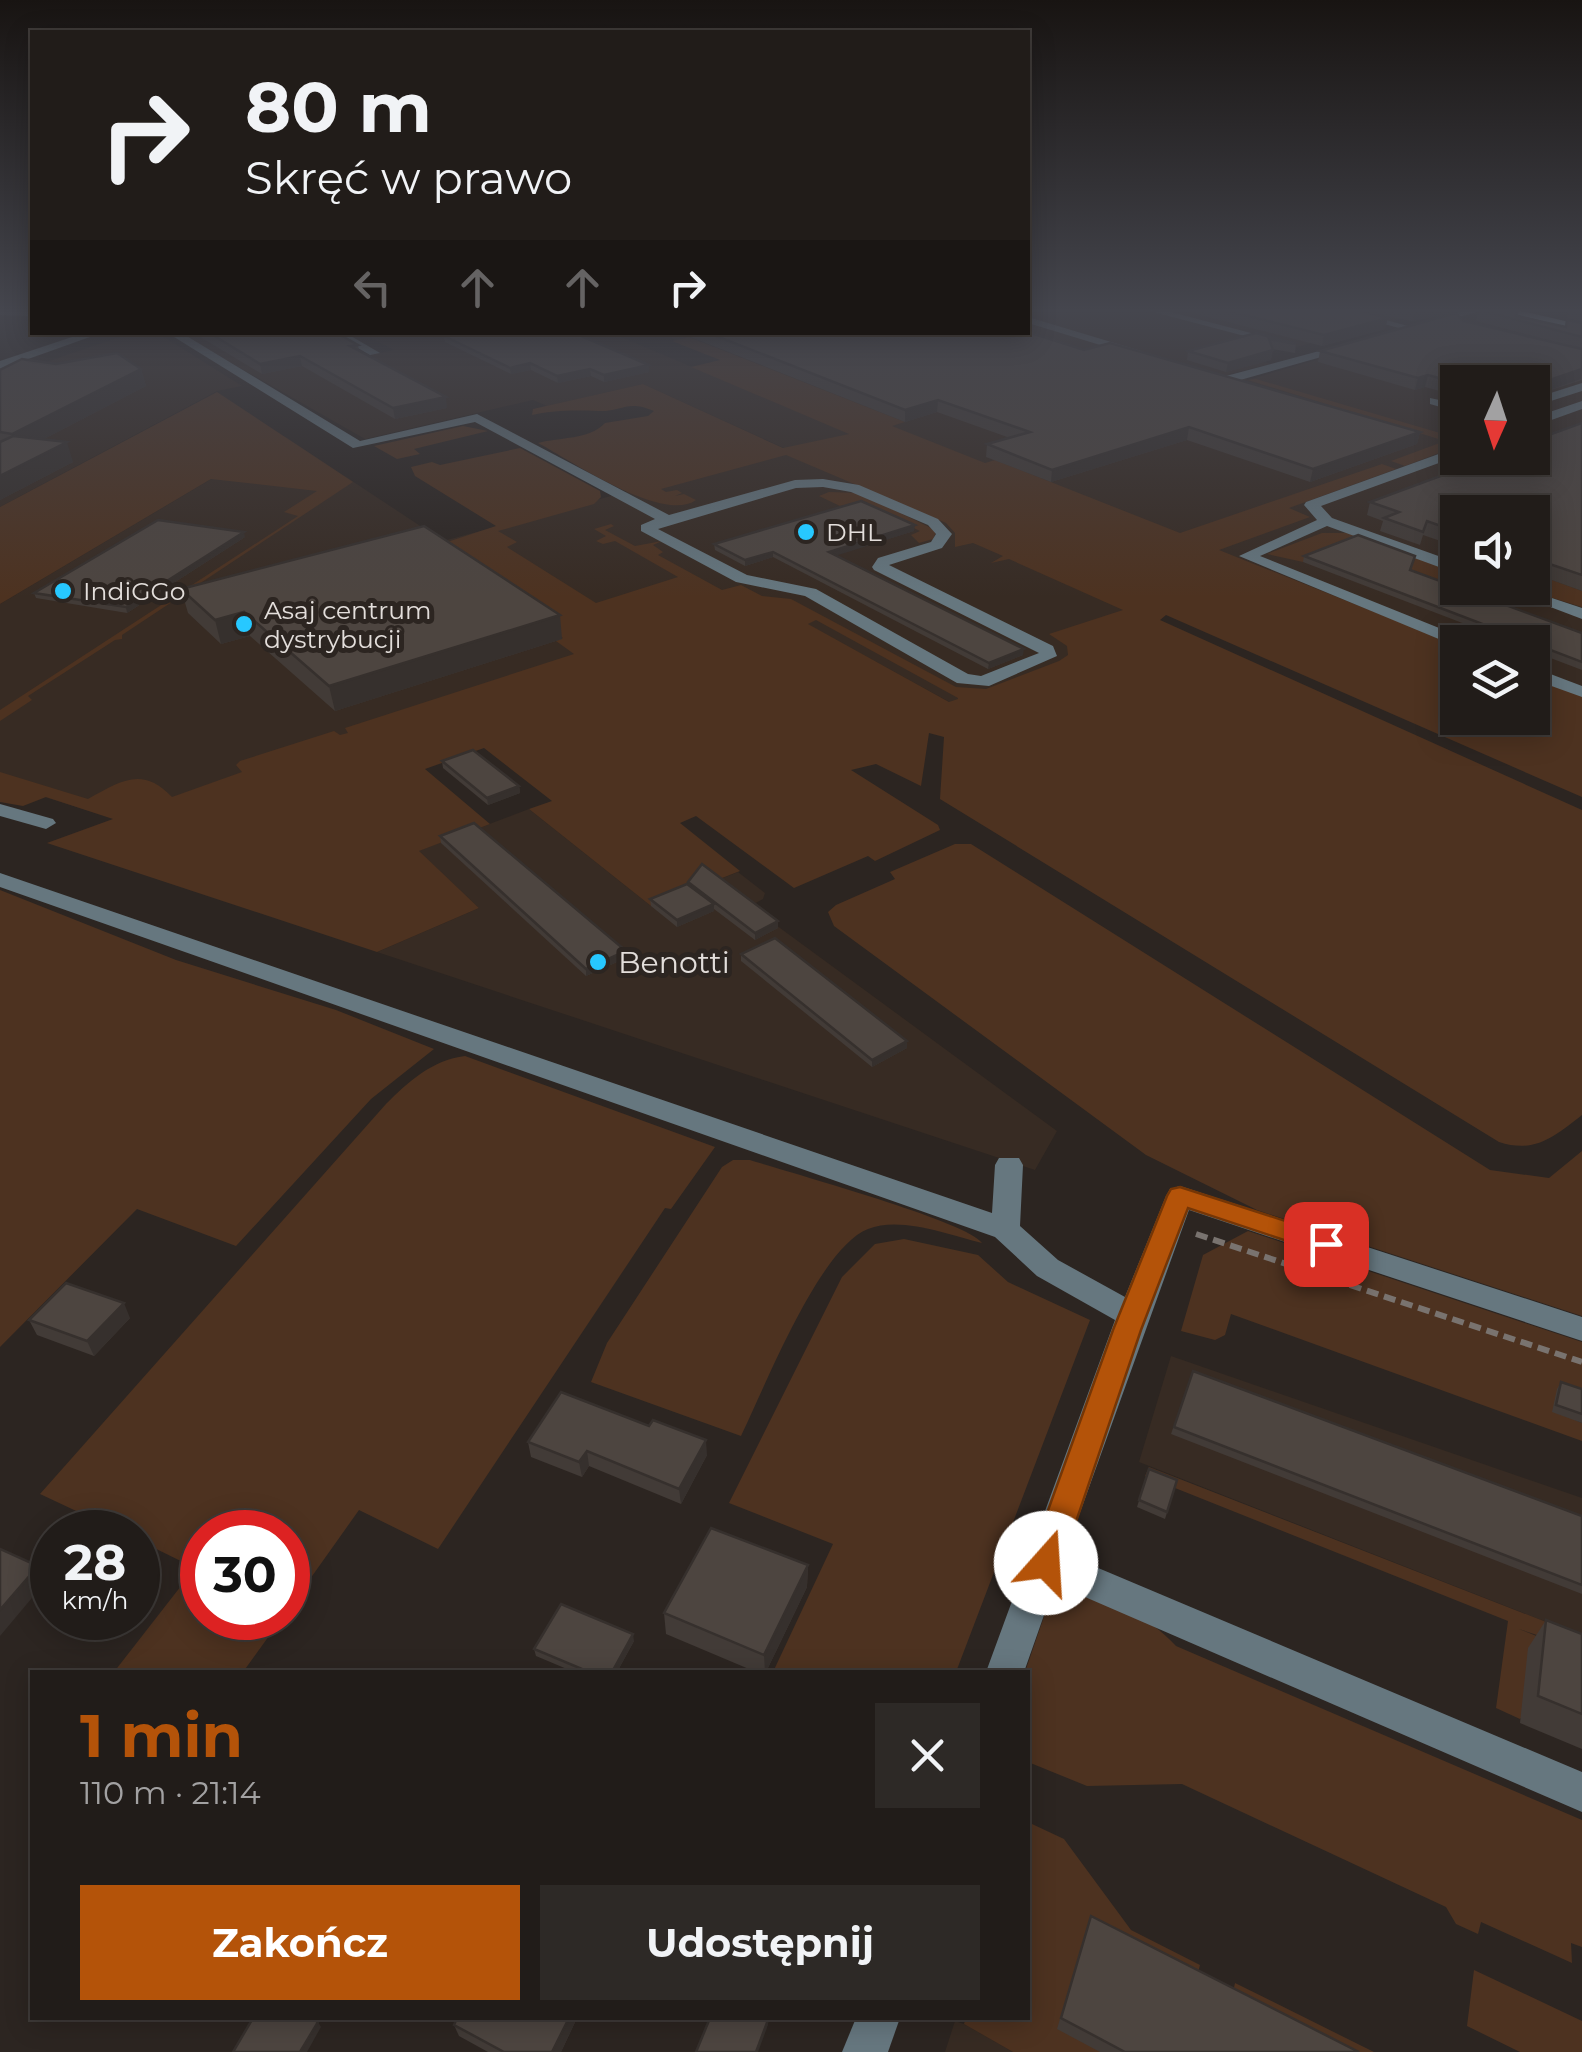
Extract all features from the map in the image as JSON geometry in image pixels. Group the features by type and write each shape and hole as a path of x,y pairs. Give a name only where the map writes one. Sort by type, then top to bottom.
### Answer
{"street":[{"path":"294,406 358,444 477,418 668,520 795,484 854,488 933,522 944,534 937,545 884,561 880,566 1046,650 1048,656 983,682 970,681 810,592 742,578 646,528 668,520"},
{"path":"1550,417 1580,406"},
{"path":"1440,458 1311,505 1327,521 1440,562"},
{"path":"1327,521 1246,556 1440,635"},
{"path":"1550,603 1582,614"},
{"path":"1550,679 1582,692"},
{"path":"0,810 46,823"},
{"path":"0,880 1005,1229 1022,1250 1133,1314"},
{"path":"1005,1229 1008,1166"},
{"path":"1006,1670 1174,1210 1582,1329"},
{"path":"1046,1563 1582,1792"},
{"path":"865,2052 877,2020"}],"path":[{"path":"1174,1210 1582,1362"}],"shaded area":[{"path":"7,406 189,406 0,507 0,443"},
{"path":"191,406 238,406 353,482 122,635 122,639 28,696 32,700 0,721 0,710 298,516 284,512 317,491 211,479 0,604 0,507"},
{"path":"307,406 508,406 365,439"},
{"path":"547,406 691,406 783,448 849,434 782,406 864,406 905,422 892,426 985,463 995,460 1180,533 1382,464 1396,469 1289,508 1310,517 1219,550 1440,638 1440,735 1166,615 1160,620 1582,810 1582,1115 1544,1141 1523,1146 1499,1142 940,799 944,737 929,733 921,786 876,764 851,770 938,825 940,830 875,861 868,856 794,888 696,816 680,823 740,871 651,906 529,809 552,801 484,748 425,769 490,824 419,851 479,908 377,952 47,843 113,819 46,797 23,806 0,802 0,772 88,799 121,782 141,779 161,787 172,797 242,772 236,765 240,761 334,731 340,735 348,733 345,728 574,654 556,641 563,638 432,547 496,526 415,476 411,467 432,462 440,465 520,448 600,491 601,497 594,504 498,531 517,542 507,547 596,603 678,577 615,541 596,541 606,536 594,529 611,524 614,526 605,530 635,546 662,541 653,545 663,552 658,555 722,590 741,585 762,596 791,599 956,687 986,689 1059,661 1068,655 1067,646 1049,634 1123,610 1009,559 991,563 1003,556 973,543 955,547 955,533 946,523 786,455 661,489 677,490 682,493 675,496 684,494 696,500 681,505 640,497 538,443 583,435 605,423 648,416 654,411 631,406 532,415 533,409","holes":["816,620 958,698 949,702 808,624"]},
{"path":"691,406 784,406 851,434 791,448 1165,615 960,708 807,624 115,819 0,783 0,604 284,436 443,541 786,449"},
{"path":"862,406 1440,406 1440,475 1550,475 1550,406 1582,406 1582,702 1550,689 1550,625 1440,625 1440,645 890,426 903,422"},
{"path":"1331,406 1347,406 1440,433 1440,439"},
{"path":"463,426 488,431 414,449 420,454 397,459 374,446"},
{"path":"1440,443 1440,453 1405,466 1391,461"},
{"path":"829,492 859,493 936,532 933,539 919,543 911,535 920,531 862,503 840,506 819,496"},
{"path":"1322,533 1347,533 1370,541 1303,562 1267,554"},
{"path":"1383,546 1440,567 1440,587 1371,561"},
{"path":"1550,579 1582,591 1582,607 1550,597"},
{"path":"1550,681 1582,694 1582,797 1440,735 1550,735"},
{"path":"529,809 651,906 738,872 765,893 763,899 750,906 1057,1131 1035,1170 377,952 479,908 418,851"},
{"path":"955,844 971,844 1490,1170 1549,1178 1582,1151 1582,1316 1257,1210 1146,1155 834,926 828,912 836,905 895,879 890,872"},
{"path":"0,890 176,960 336,1010 434,1049 371,1099 236,1246 137,1209 0,1347"},
{"path":"465,1056 715,1147 671,1209 665,1208 438,1549 359,1510 310,1579 310,1510 180,1510 180,1561 160,1551 160,1510 74,1510 40,1494 386,1104 431,1067"},
{"path":"733,1160 750,1160 912,1210 945,1222 982,1243 925,1228 895,1225 868,1229 849,1241 831,1262 795,1321 741,1436 591,1382 607,1343 722,1167"},
{"path":"1248,1231 1582,1342 1582,1398 1575,1420 1582,1423 1582,1441 1231,1314 1225,1335 1215,1340 1181,1331 1203,1255"},
{"path":"904,1239 978,1255 1008,1282 1090,1320 957,1670 774,1670 833,1544 729,1503 842,1277 875,1244"},
{"path":"1171,1356 1582,1498 1582,1636 1139,1462"},
{"path":"1149,1467 1582,1636 1582,1650 1519,1629 1582,1654 1520,1719 1496,1708 1508,1621 1145,1476"},
{"path":"180,1587 180,1640 266,1640 244,1670 116,1670 139,1640 160,1640 160,1613"},
{"path":"1070,1592 1128,1610 1176,1646 1582,1820 1582,1947 1571,1943 1572,1963 1481,1922 1478,1934 1456,1924 1446,1907 1182,1784 1087,1786 1030,1763 1030,1670 1026,1670 1049,1602"},
{"path":"1032,1824 1064,1839 1131,1930 1200,1965 1195,1984 1100,2052 1013,2052 964,2024 965,2020 1030,2020"},
{"path":"1474,1970 1582,2021 1582,2052 1520,2052 1467,2026"},
{"path":"1235,1983 1374,2052 1328,2052 1231,2002"},
{"path":"955,2021 964,2024 1013,2052 945,2052"}],"building":[{"path":"0,406 68,406 12,434 0,432"},
{"path":"955,406 1329,406 1420,432 1313,469 1189,427 1052,470 987,444 1030,432"},
{"path":"1582,423 1582,575 1550,564 1550,495 1440,495 1440,526 1427,521 1423,532 1384,518 1399,512 1370,502 1443,475 1550,475 1550,435"},
{"path":"13,436 67,442 0,476 0,442"},
{"path":"861,501 915,525 829,552 1024,649 989,663 773,552 745,560 714,544"},
{"path":"158,520 244,532 126,607 34,593"},
{"path":"424,526 560,615 329,686 244,612 215,620 181,589"},
{"path":"1358,535 1415,556 1410,570 1440,581 1440,605 1506,605 1582,633 1582,662 1550,650 1550,625 1485,625 1304,556"},
{"path":"473,750 519,786 487,798 442,761"},
{"path":"474,823 626,951 586,969 440,836"},
{"path":"702,864 778,921 755,933 688,882"},
{"path":"687,884 714,904 677,920 650,899"},
{"path":"775,938 907,1041 872,1060 741,954"},
{"path":"66,1283 124,1303 87,1341 29,1320"},
{"path":"1193,1371 1582,1516 1582,1585 1174,1427"},
{"path":"1561,1382 1582,1389 1582,1414 1556,1405"},
{"path":"561,1392 649,1426 653,1420 706,1440 679,1489 587,1451 579,1462 528,1442"},
{"path":"1149,1469 1177,1480 1167,1512 1139,1500"},
{"path":"711,1528 808,1565 764,1655 664,1613"},
{"path":"0,1549 30,1562 30,1575 0,1610"},
{"path":"561,1604 633,1634 613,1670 584,1670 534,1649"},
{"path":"1546,1620 1582,1634 1582,1714 1538,1696"},
{"path":"1091,1916 1359,2052 1125,2052 1061,2018"},
{"path":"252,2020 318,2022 300,2052 233,2052"},
{"path":"456,2020 568,2020 552,2052 504,2052 454,2025"},
{"path":"709,2020 768,2020 756,2052 696,2052"}],"place":[{"name":"DHL","path":"806,532"},
{"name":"IndiGGo","path":"63,591"},
{"name":"Asaj centrum dystrybucji","path":"244,624"},
{"name":"Benotti","path":"598,962"}],"route":[{"path":"1046,1563 1127,1330 1180,1196 1326,1244"}]}
